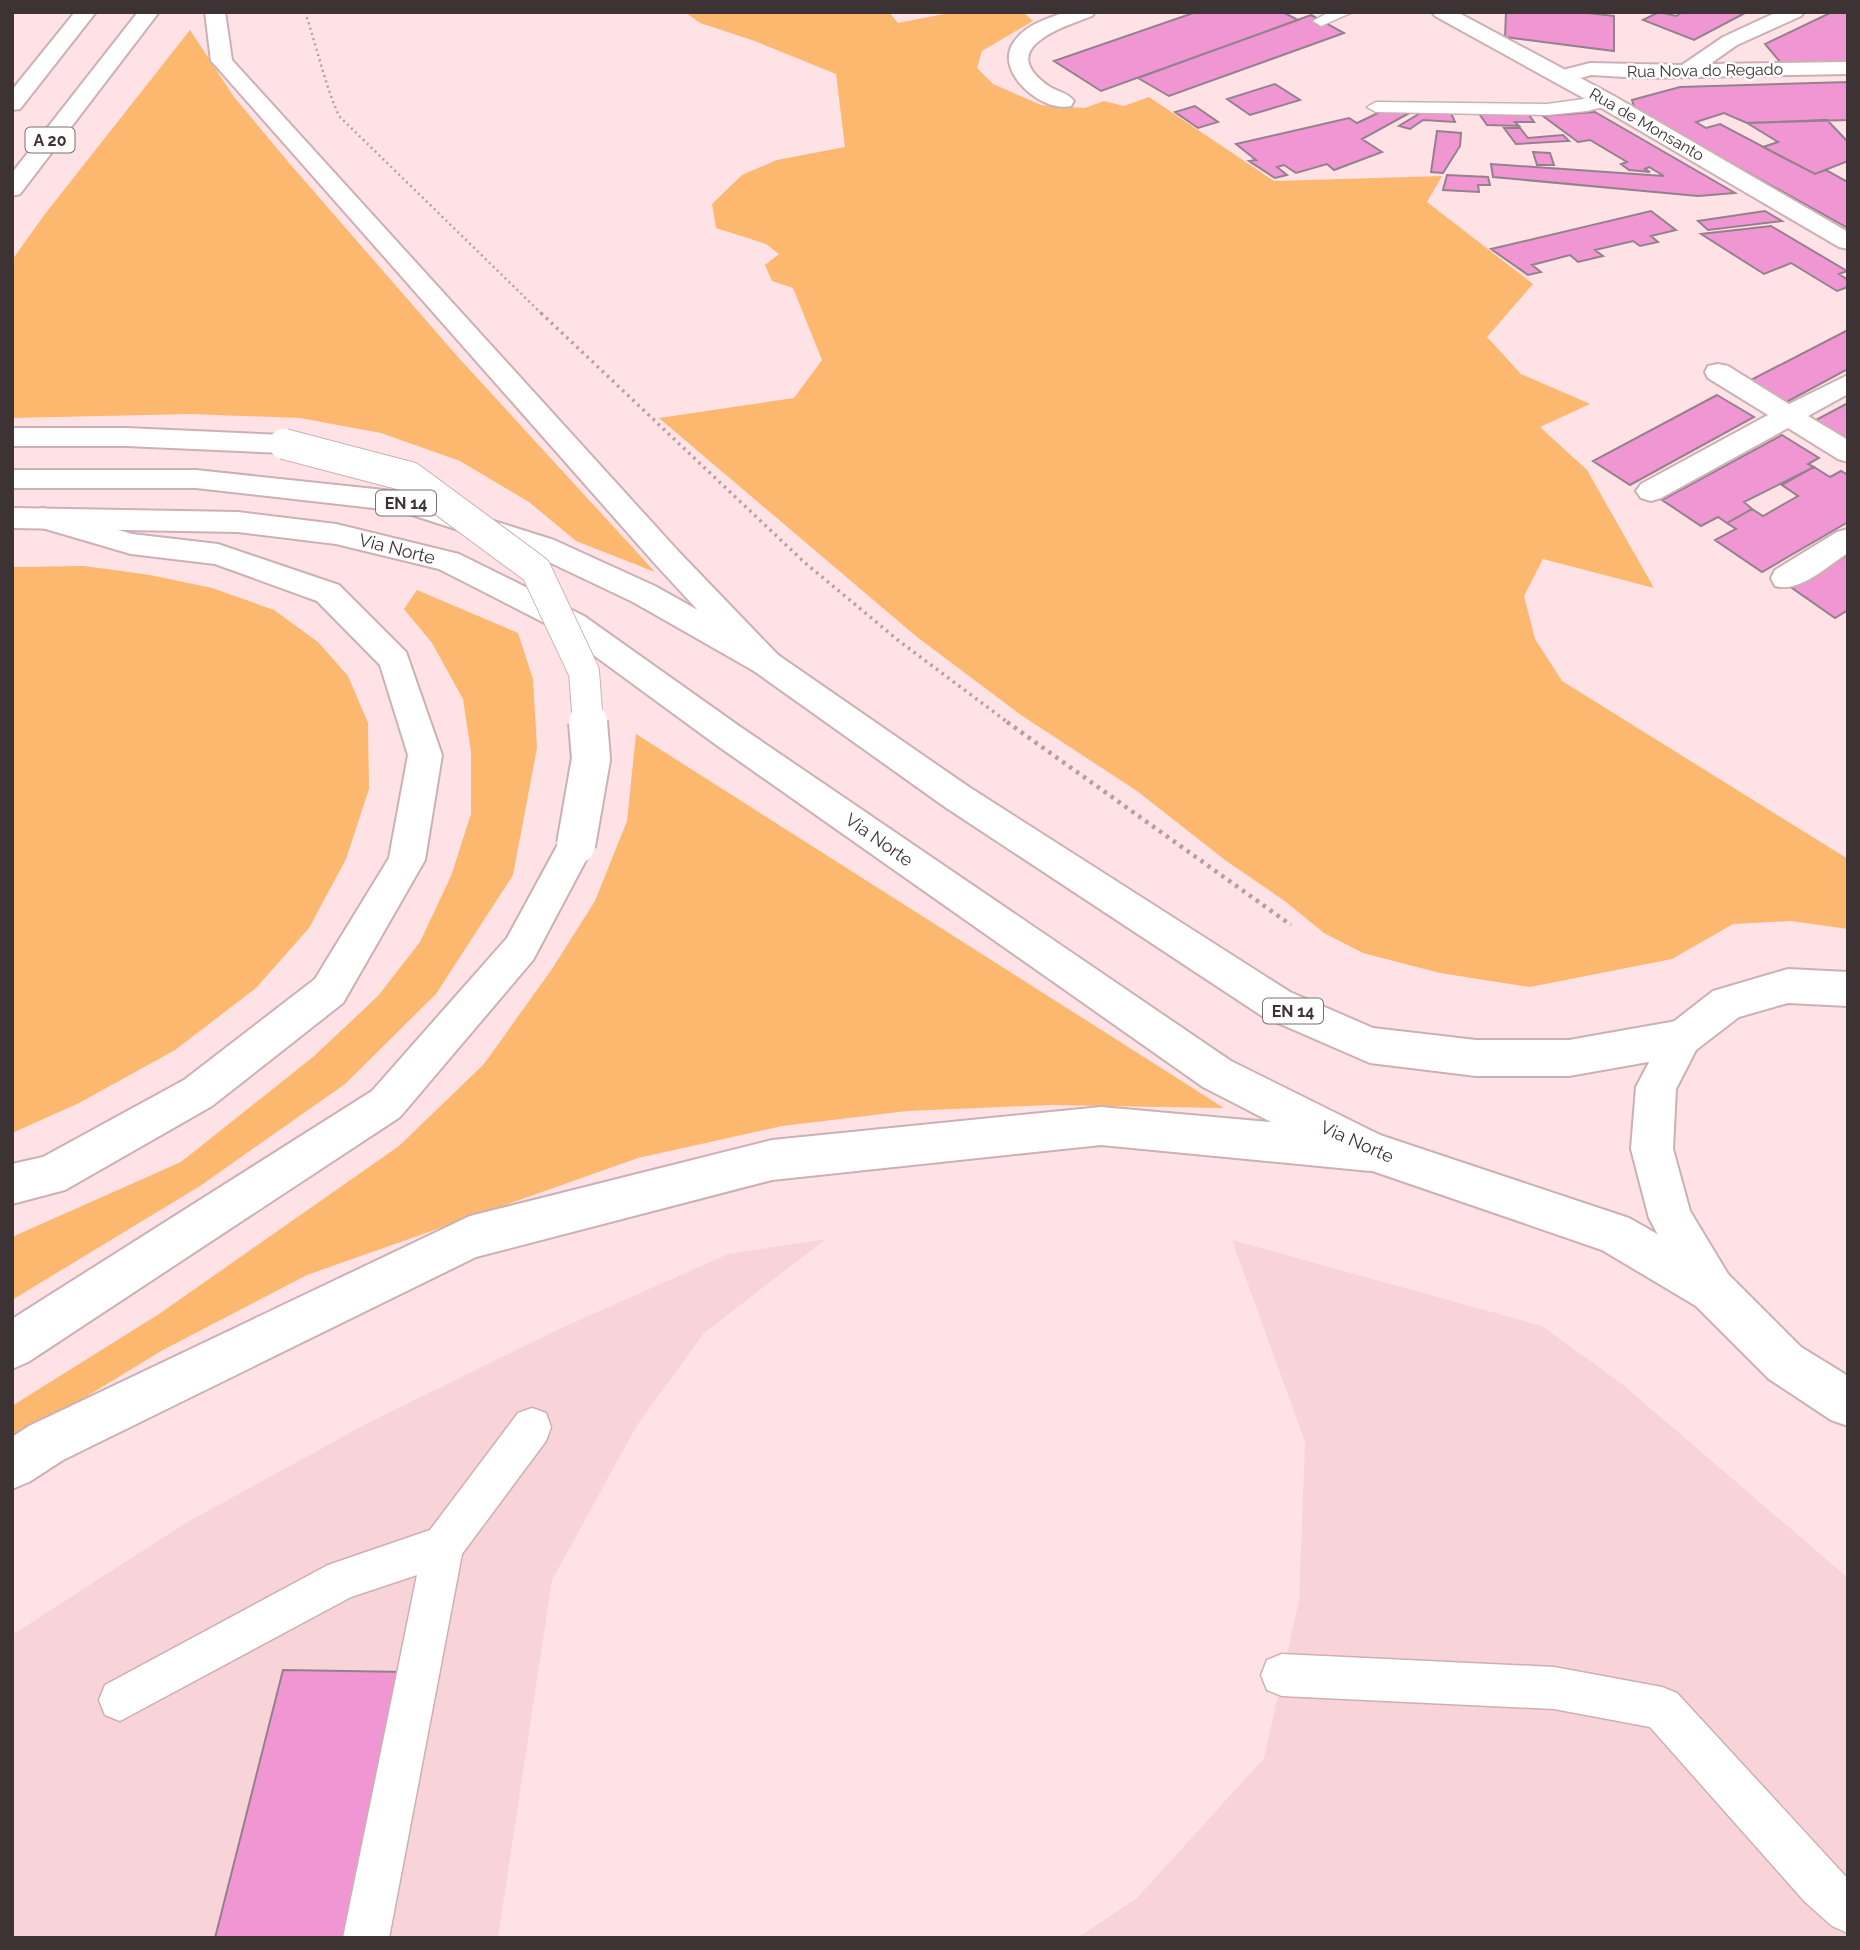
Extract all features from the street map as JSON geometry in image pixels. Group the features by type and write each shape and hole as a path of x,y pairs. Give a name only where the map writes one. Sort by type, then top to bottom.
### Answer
{"main road":[{"path":"22,57 84,12"},
{"path":"12,104 84,12"},
{"name":"A 20","path":"12,189 149,12"},
{"path":"215,12 222,61 668,559 766,663"},
{"path":"1063,102 1042,91 1020,69 1019,51 1026,39 1034,34 1085,12"},
{"name":"Rua de Monsanto","path":"1442,12 1563,76 1848,242"},
{"path":"1690,69 1730,41 1794,12"},
{"name":"Rua Nova do Regado","path":"1563,76 1590,69 1643,72 1848,68"},
{"path":"1718,372 1848,453"},
{"path":"1651,491 1848,383"},
{"path":"12,437 126,437 284,444 410,477 536,570 584,672 591,759 576,845 520,949 386,1104 12,1346"},
{"name":"EN 14","path":"12,479 196,479 403,502 542,547 644,594 766,663 957,797 1276,1004 1370,1045 1476,1058 1569,1058 1682,1038"},
{"path":"12,1184 50,1176 198,1093 329,991 407,860 425,755 395,660 328,593 218,554 131,544 28,518"},
{"name":"Via Norte","path":"28,518 238,522 336,534 448,561 573,624 738,743 1217,1074 1370,1151 1614,1233 1713,1290"},
{"path":"1786,578 1848,539"},
{"path":"1848,989 1788,986 1727,1003 1682,1038 1656,1087 1652,1149 1671,1218 1713,1290 1784,1363 1848,1404"},
{"path":"12,1465 46,1443 470,1237 772,1160 1101,1126 1370,1151"}],"lane":[{"path":"1321,21 1345,12"},
{"path":"1376,107 1444,106 1534,110 1587,106 1606,101"},
{"path":"366,1938 443,1546 532,1427"},
{"path":"120,1700 342,1579 443,1546"},
{"path":"1282,1675 1554,1688 1662,1708 1821,1886 1848,1910"}],"path":[{"path":"304,12 318,49 327,89 339,116 566,340 750,513 844,597 998,717 1129,807 1291,925"}],"shaded area":[{"path":"685,12 889,12 898,23 954,12 1023,12 1033,21 982,51 977,68 993,84 1041,105 1085,108 1104,101 1124,106 1149,97 1274,181 1442,176 1427,202 1533,284 1487,337 1521,374 1590,404 1540,427 1587,470 1654,588 1543,559 1524,596 1535,639 1562,681 1848,859 1848,929 1791,921 1733,924 1672,959 1530,987 1440,973 1363,953 1324,933 1137,791 1021,715 917,637 659,418 794,398 822,360 793,288 772,281 765,265 779,254 766,244 716,228 712,204 742,175 777,160 845,147 836,74 752,40 700,23"},
{"path":"190,30 234,97 290,164 457,356 655,572 576,541 529,502 460,461 381,433 300,418 190,414 12,418 12,260"},
{"path":"84,566 150,575 212,588 274,610 318,642 348,676 368,723 369,789 346,859 309,928 256,988 175,1050 79,1103 12,1133 12,567"},
{"path":"417,590 518,633 533,679 537,748 513,875 436,994 345,1084 200,1186 12,1300 12,1237 181,1162 313,1057 378,996 420,942 451,876 471,814 471,752 463,699 432,643 404,609"},
{"path":"636,734 1224,1108 1050,1105 907,1111 782,1126 638,1158 307,1275 161,1351 12,1442 12,1406 159,1314 399,1146 484,1064 552,969 595,901 627,821"},
{"path":"826,1239 704,1333 636,1427 552,1580 498,1938 12,1938 12,1635 184,1524 366,1424 559,1329 728,1254"},
{"path":"1232,1240 1542,1326 1622,1384 1848,1578 1848,1938 1077,1938 1137,1898 1264,1758 1299,1600 1305,1442"}],"building":[{"path":"1196,12 1283,12 1298,20 1101,91 1054,61"},
{"path":"1506,12 1579,12 1614,16 1614,51 1505,37"},
{"path":"1659,12 1676,16 1683,12 1745,13 1694,40 1643,20"},
{"path":"1832,12 1848,12 1848,62 1781,63 1765,44"},
{"path":"1311,15 1344,33 1169,96 1138,78"},
{"path":"1848,82 1848,120 1747,123 1724,113 1696,122 1706,128 1720,124 1815,174 1826,170 1848,182 1848,228 1635,110 1632,100 1680,87"},
{"path":"1275,84 1300,100 1250,115 1227,99"},
{"path":"1195,106 1218,122 1198,128 1175,112"},
{"path":"1413,111 1362,139 1382,152 1334,170 1327,164 1296,173 1284,165 1277,167 1287,175 1275,178 1249,161 1256,160 1236,144 1349,118 1357,123 1380,112"},
{"path":"1422,112 1451,113 1455,122 1423,120 1410,129 1399,126"},
{"path":"1478,112 1529,115 1534,122 1515,122 1519,126 1487,125"},
{"path":"1595,112 1735,193 1698,196 1493,177 1491,164 1664,176 1649,167 1645,169 1650,172 1629,170 1621,164 1627,162 1590,140 1578,142 1543,116"},
{"path":"1827,120 1848,142 1848,161 1815,174 1763,147 1778,142 1747,123"},
{"path":"1504,128 1520,128 1528,138 1563,135 1569,141 1516,144"},
{"path":"1437,131 1461,133 1460,146 1443,173 1431,172"},
{"path":"1533,152 1550,153 1554,165 1537,165"},
{"path":"1447,175 1488,177 1490,185 1478,185 1479,192 1443,190"},
{"path":"1651,211 1676,230 1651,236 1658,242 1640,246 1633,241 1595,250 1603,256 1578,262 1570,255 1532,265 1541,272 1528,275 1491,249"},
{"path":"1765,211 1782,221 1708,230 1698,221"},
{"path":"1771,226 1847,271 1839,274 1848,280 1848,287 1837,291 1791,263 1764,274 1701,234"},
{"path":"1848,330 1848,369 1781,405 1745,383"},
{"path":"1717,395 1754,417 1630,485 1593,461"},
{"path":"1848,403 1848,444 1812,422"},
{"path":"1782,435 1819,458 1808,464 1814,467 1744,502 1752,509 1727,523 1718,517 1701,526 1662,500"},
{"path":"1814,467 1830,477 1841,471 1848,475 1848,522 1762,572 1715,540 1736,529 1727,523 1752,509 1763,516 1798,496 1782,485"},
{"path":"1848,555 1848,610 1835,618 1792,588"},
{"path":"283,1670 407,1672 352,1938 215,1938"}]}
